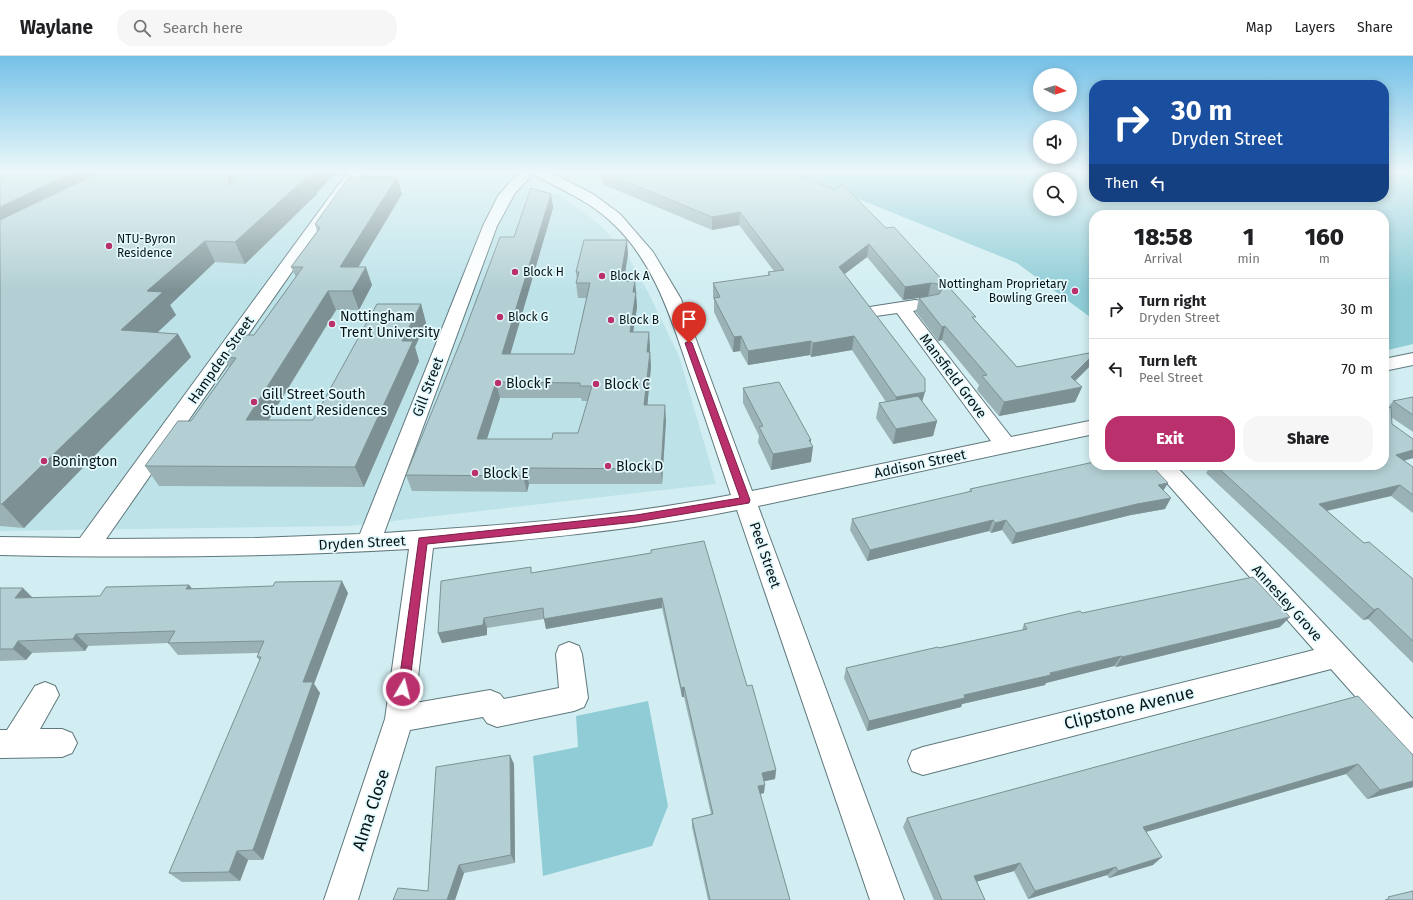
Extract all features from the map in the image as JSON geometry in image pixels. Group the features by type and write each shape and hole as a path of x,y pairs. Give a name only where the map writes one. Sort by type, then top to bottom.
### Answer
{"street":[{"name":"Hampden Street","path":"86,548 326,211"},
{"name":"Gill Street","path":"368,544 497,211"},
{"name":"Peel Street","path":"607,211 614,216 639,246 655,268 673,299 887,900"},
{"path":"876,311 928,303"},
{"name":"Mansfield Grove","path":"901,307 1006,446"},
{"path":"1389,364 1413,359"},
{"name":"Addison Street","path":"745,500 1089,428"},
{"name":"Annesley Grove","path":"1167,470 1413,740"},
{"name":"Dryden Street","path":"0,546 202,548 368,544 422,540 636,518 745,500"},
{"name":"Alma Close","path":"341,900 400,719 422,540"},
{"path":"400,719 490,703 497,714 574,698 569,654"},
{"name":"Clipstone Avenue","path":"923,761 1335,656"},
{"path":"8,744 45,696"},
{"path":"8,744 62,743"}],"shaded area":[{"name":"Nottingham Trent University","path":"0,211 582,211 602,227 626,253 648,292 679,356 716,484 349,526 0,531"},
{"path":"889,211 1033,211 1033,216 1077,216 1077,211 1089,211 1089,316 1017,263"},
{"path":"1389,211 1413,211 1413,344 1389,350"},
{"path":"648,701 668,806 652,846 543,876 533,756 578,747 576,716"}],"building":[{"path":"18,211 269,211 235,242 205,241 147,291 163,292 121,330 178,334 2,504 0,504 0,220"},
{"path":"324,211 375,211 340,267 366,267 352,291 328,291 246,420 313,420 377,304 421,304 402,341 413,341 355,467 145,466 178,421 191,421 236,358 224,357 241,335 254,335 303,267 291,267 320,228 315,224"},
{"path":"523,211 546,211 502,354 574,354 590,283 576,283 579,272 576,272 584,240 627,240 620,281 635,281 633,292 636,292 630,332 649,332 647,352 650,352 644,405 665,405 661,469 525,468 523,476 406,475 462,338 500,237 514,237","holes":["496,382 580,383 580,386 592,386 578,433 553,433 552,439 477,439"]},
{"path":"698,211 869,211 886,228 894,227 976,317 972,317 1017,367 1089,353 1089,359 1071,377 1082,387 1004,402 982,376 987,375 945,326 942,327 919,298 939,294 942,289 938,284 931,283 905,287 869,244 839,267 925,379 925,392 896,397 854,336 748,351 741,336 734,337 714,298 720,297 713,283 770,275 768,272 784,270 740,212 712,217"},
{"path":"779,382 811,440 809,440 813,447 773,454 759,427 763,426 743,388"},
{"path":"918,396 937,421 896,429 879,403"},
{"path":"1413,397 1413,415 1393,401"},
{"path":"1391,407 1392,424 1413,439 1413,450 1396,455 1413,467 1413,495 1400,485 1319,504 1364,543 1369,542 1413,579 1413,641 1378,608 1374,610 1220,470 1389,470 1389,408"},
{"path":"1089,463 1089,470 1156,470 1168,483 1158,485 1171,498 1137,504 1016,533 1006,520 995,523 993,520 870,550 852,519 972,491 970,489"},
{"path":"704,541 747,686 752,685 776,770 762,773 765,785 758,786 790,900 710,900 692,819 713,814 684,687 681,688 662,598 544,619 543,608 484,618 483,625 438,633 441,581 531,567 531,573 651,553 651,550"},
{"path":"1253,577 1290,617 1050,673 1051,675 964,695 965,698 869,721 846,668 1027,629 1024,624 1080,611 1082,613"},
{"path":"342,581 303,682 313,682 253,850 237,851 229,872 169,873 261,657 257,657 264,641 168,643 175,631 76,634 73,639 18,641 13,649 0,649 0,588 23,588 15,598 100,596 106,587 189,585 186,589 273,586 275,582"},
{"path":"1358,696 1413,755 1413,781 1380,790 1358,764 1143,827 1162,857 1118,871 1116,867 1035,891 1020,863 974,876 985,900 942,900 907,818"},
{"path":"510,755 511,855 459,865 447,900 393,900 398,888 428,891 436,767"},
{"path":"1413,891 1413,900 1385,900 1389,899 1388,897"}],"place":[{"name":"NTU-Byron Residence","path":"109,246"},
{"name":"Block H","path":"515,272"},
{"name":"Block A","path":"602,276"},
{"name":"Nottingham Proprietary Bowling Green","path":"1075,291"},
{"name":"Block G","path":"500,317"},
{"name":"Block B","path":"611,320"},
{"name":"Nottingham Trent University","path":"332,324"},
{"name":"Block F","path":"498,383"},
{"name":"Block C","path":"596,384"},
{"name":"Gill Street South Student Residences","path":"254,402"},
{"name":"Bonington","path":"44,461"},
{"name":"Block D","path":"608,466"},
{"name":"Block E","path":"475,473"}],"route":[{"path":"403,689 422,540 636,518 683,512 745,500 689,343"}]}
